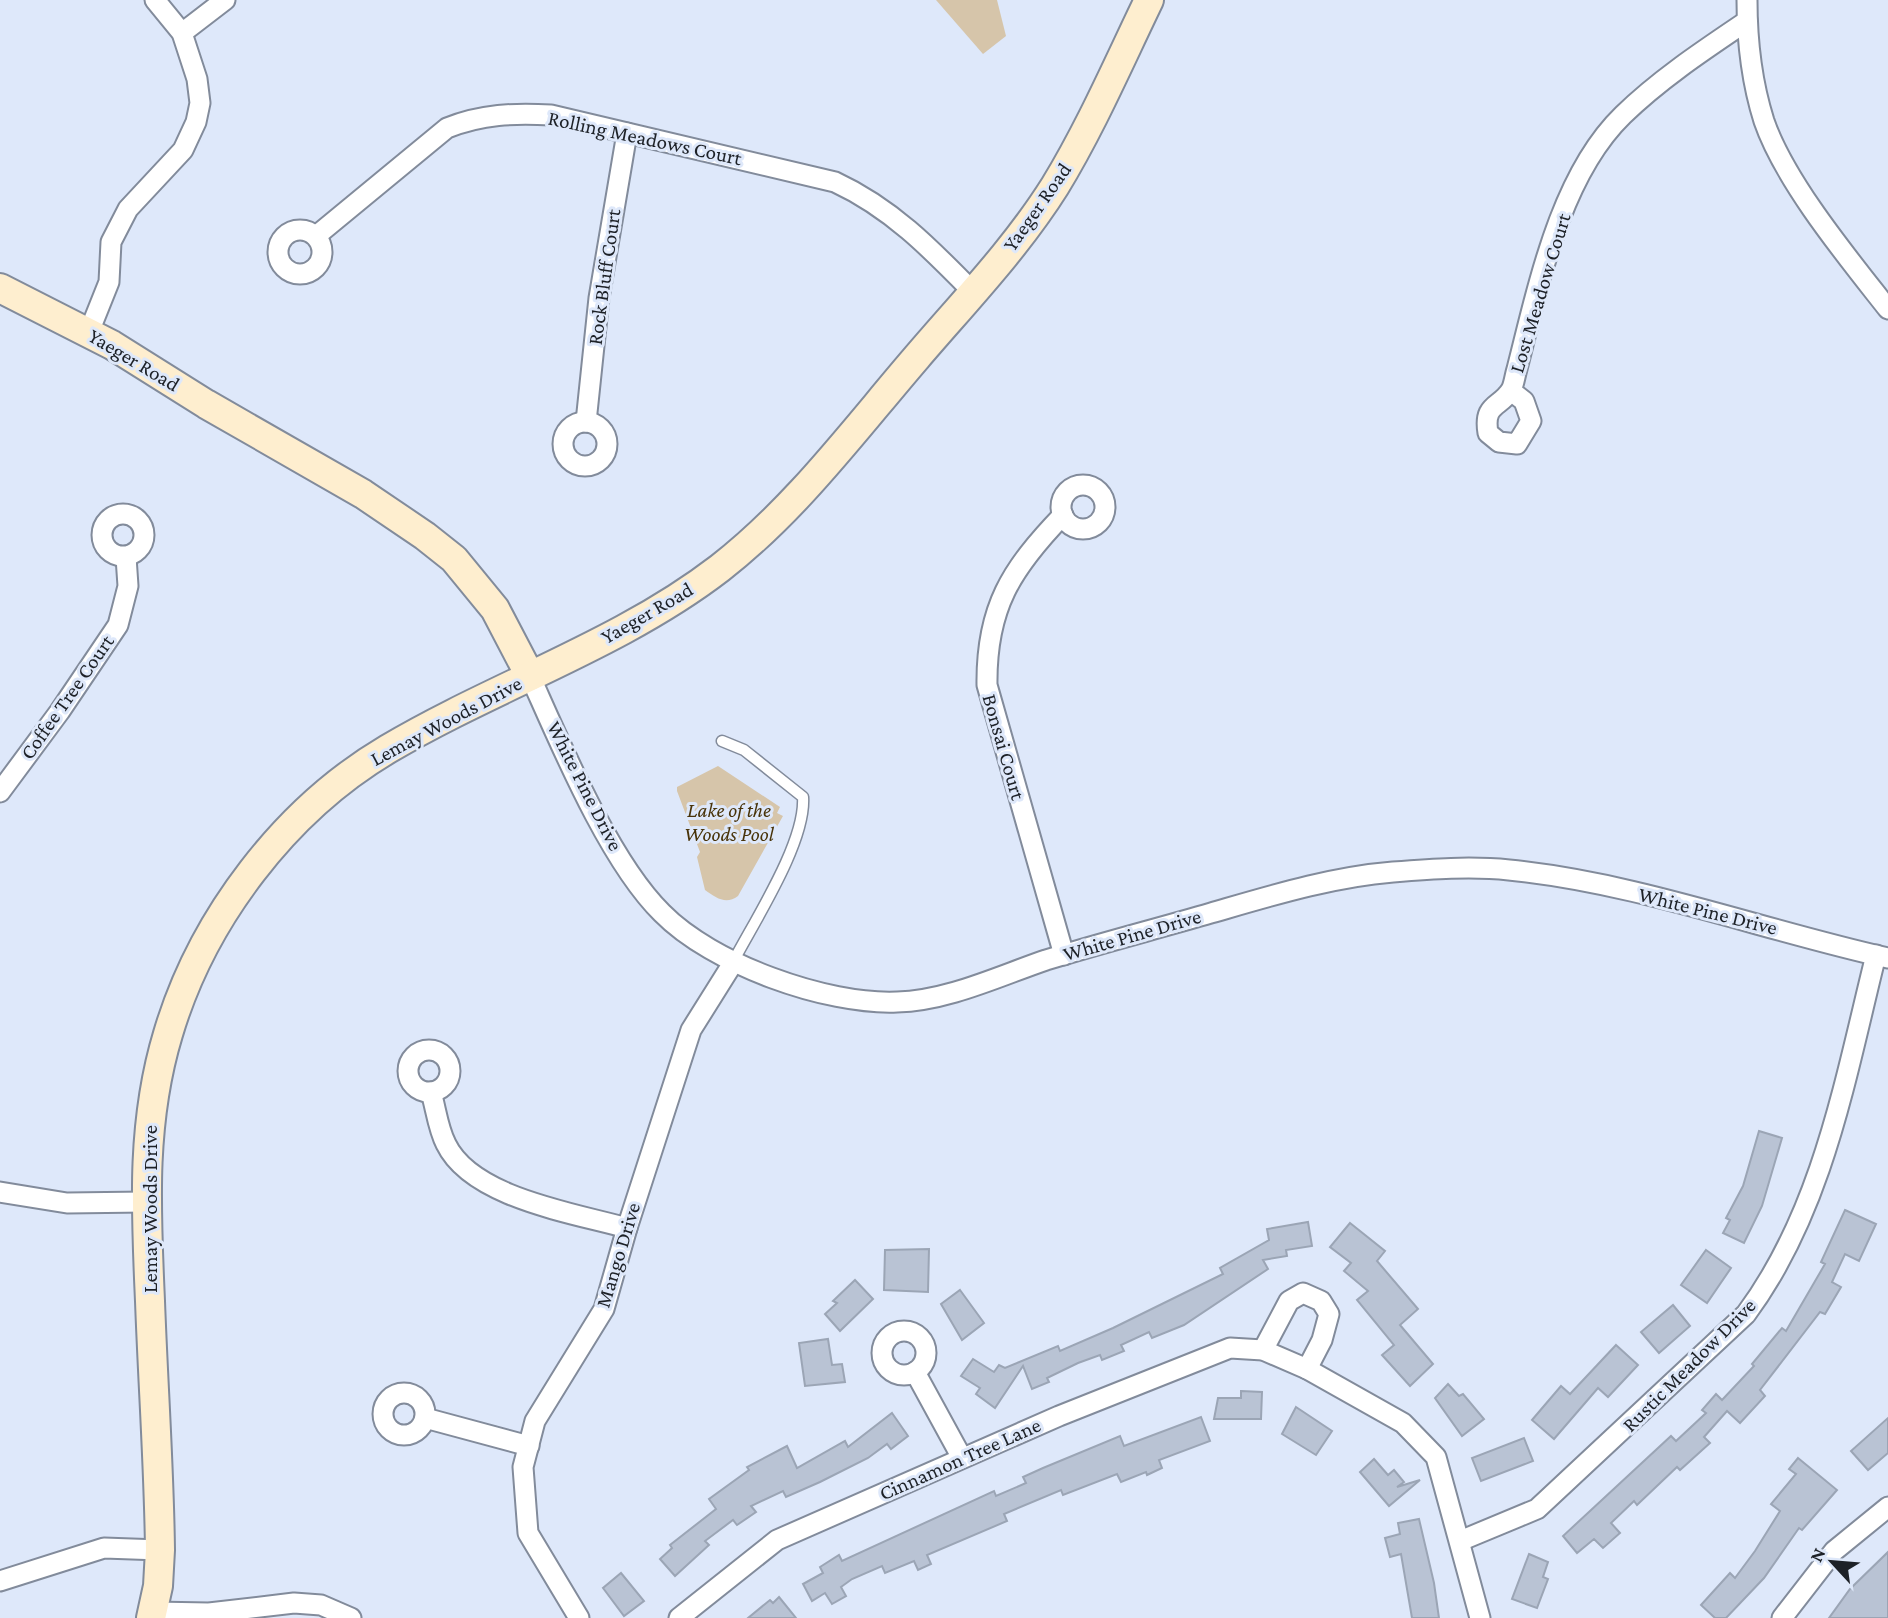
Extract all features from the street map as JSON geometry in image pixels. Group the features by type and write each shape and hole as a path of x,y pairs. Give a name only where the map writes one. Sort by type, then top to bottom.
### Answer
{"street":[{"path":"89,332 109,282 111,242 128,209 183,150 196,122 200,103 197,79 182,33 155,0"},
{"path":"182,33 225,0"},
{"name":"Yaeger Road","path":"0,288 89,332 363,494 425,536 454,559 495,609 516,643 530,676 663,606 720,568 745,547 819,471 972,292 1055,185 1149,0"},
{"path":"1747,0 1751,63 1765,123 1800,191 1888,309"},
{"name":"Lost Meadow Court","path":"1511,391 1545,261 1565,207 1591,158 1621,116 1677,69 1747,21"},
{"name":"Rolling Meadows Court","path":"316,236 447,128 472,118 510,113 551,115 835,182 868,197 911,229 972,292"},
{"name":"Rock Bluff Court","path":"586,422 599,298 627,132"},
{"name":"Bonsai Court","path":"1063,515 1029,550 1009,580 992,618 986,653 987,685 1064,955"},
{"name":"Coffee Tree Court","path":"0,792 60,711 118,625 128,586 125,556"},
{"name":"White Pine Drive","path":"530,676 591,804 627,868 661,913 701,944 733,963 826,995 902,1002 944,994 1064,955 1297,888 1388,872 1466,867 1510,870 1595,884 1882,957"},
{"name":"Lemay Woods Drive","path":"152,1615 160,1550 145,1202 149,1117 168,1032 202,952 254,869 313,806 352,773 405,739 530,676"},
{"name":"Rustic Meadow Drive","path":"1460,1541 1537,1509 1746,1314 1758,1298 1793,1239 1818,1177 1882,957"},
{"name":"Mango Drive","path":"579,1618 528,1533 523,1467 535,1421 604,1309 627,1228 691,1030 733,963"},
{"path":"431,1092 445,1143 457,1161 478,1178 526,1200 627,1228"},
{"path":"0,1192 67,1203 145,1202"},
{"path":"1263,1350 1289,1301 1303,1293 1321,1301 1329,1314 1322,1340 1307,1369"},
{"name":"Cinnamon Tree Lane","path":"679,1618 776,1541 962,1458 1230,1348 1263,1350 1307,1369 1403,1423 1436,1458 1480,1618"},
{"path":"915,1372 962,1458"},
{"path":"425,1418 528,1446"},
{"path":"1782,1618 1834,1551 1888,1507"},
{"path":"0,1581 104,1548 160,1550"},
{"path":"152,1615 178,1615 294,1603 351,1618"}],"lane":[{"path":"722,741 744,750 803,797 804,816 790,852 733,963"}],"green space":[{"path":"936,0 997,0 1006,36 983,54"},
{"name":"Lake of the Woods Pool","path":"718,766 780,807 777,813 783,816 738,896 729,900 717,898 705,890 697,857 700,852 677,791 677,787"}],"building":[{"path":"1759,1131 1782,1138 1762,1206 1744,1243 1723,1233 1730,1220 1726,1218 1743,1186"},
{"path":"1845,1210 1876,1224 1859,1261 1845,1254 1832,1282 1841,1287 1825,1314 1820,1312 1760,1390 1765,1396 1740,1423 1727,1411 1704,1437 1710,1443 1680,1470 1677,1467 1637,1505 1634,1501 1611,1523 1620,1533 1603,1548 1594,1539 1577,1553 1563,1536 1671,1436 1676,1441 1706,1413 1702,1410 1716,1394 1722,1400 1754,1366 1752,1364 1782,1328 1786,1331 1825,1264 1821,1262"},
{"path":"1308,1222 1312,1246 1286,1250 1287,1256 1263,1260 1268,1269 1184,1325 1152,1338 1149,1332 1121,1345 1124,1351 1102,1360 1100,1355 1078,1363 1047,1378 1049,1382 1032,1389 1023,1366 995,1408 976,1394 980,1388 961,1376 973,1359 994,1372 999,1365 1005,1368 1058,1346 1060,1351 1113,1328 1223,1274 1220,1268 1269,1240 1267,1229"},
{"path":"1350,1223 1385,1251 1377,1261 1418,1309 1400,1325 1433,1364 1410,1386 1382,1355 1394,1345 1357,1300 1368,1291 1344,1271 1351,1263 1330,1247"},
{"path":"929,1249 928,1292 884,1290 885,1250"},
{"path":"1706,1250 1731,1268 1707,1303 1681,1285"},
{"path":"855,1280 873,1299 840,1331 825,1314 837,1303 833,1301"},
{"path":"960,1290 984,1323 962,1340 941,1304"},
{"path":"1673,1305 1690,1326 1659,1353 1641,1332"},
{"path":"828,1339 832,1365 842,1364 845,1382 805,1386 799,1343"},
{"path":"1616,1345 1638,1365 1608,1397 1598,1388 1554,1439 1532,1420 1561,1386 1570,1394"},
{"path":"1448,1384 1459,1396 1463,1394 1484,1419 1462,1436 1435,1398"},
{"path":"1241,1391 1262,1392 1261,1419 1214,1419 1218,1398 1241,1398"},
{"path":"1296,1407 1332,1431 1316,1455 1282,1434"},
{"path":"892,1413 908,1436 891,1449 887,1444 868,1458 820,1482 786,1497 783,1491 751,1506 756,1512 737,1525 733,1520 705,1541 709,1545 675,1576 660,1559 672,1548 670,1545 716,1509 709,1499 749,1470 747,1467 787,1446 797,1468 845,1441 848,1447"},
{"path":"1201,1417 1210,1441 1159,1460 1162,1468 1147,1475 1146,1472 1121,1482 1117,1474 1063,1495 1061,1490 1004,1514 1007,1521 927,1555 931,1564 918,1570 914,1561 885,1573 882,1566 852,1579 841,1587 846,1596 832,1604 825,1593 812,1601 803,1584 823,1573 820,1567 839,1555 842,1561 994,1491 996,1496 1026,1483 1023,1477 1043,1468 1120,1436 1124,1446"},
{"path":"1888,1418 1888,1453 1868,1470 1851,1451"},
{"path":"1524,1438 1533,1461 1481,1481 1472,1458"},
{"path":"1798,1458 1837,1490 1802,1530 1799,1528 1764,1578 1726,1618 1715,1618 1701,1605 1730,1573 1735,1578 1755,1551 1780,1511 1771,1504 1796,1474 1789,1469"},
{"path":"1374,1459 1388,1475 1394,1470 1404,1482 1397,1487 1420,1480 1389,1506 1360,1472"},
{"path":"1419,1519 1439,1618 1412,1618 1401,1554 1390,1557 1385,1538 1400,1534 1398,1523"},
{"path":"1888,1552 1888,1618 1829,1618 1850,1589"},
{"path":"1529,1554 1548,1562 1543,1577 1548,1579 1537,1608 1512,1599"},
{"path":"621,1573 644,1601 624,1616 603,1588"},
{"path":"779,1597 796,1618 748,1618 770,1600 773,1603"}]}
